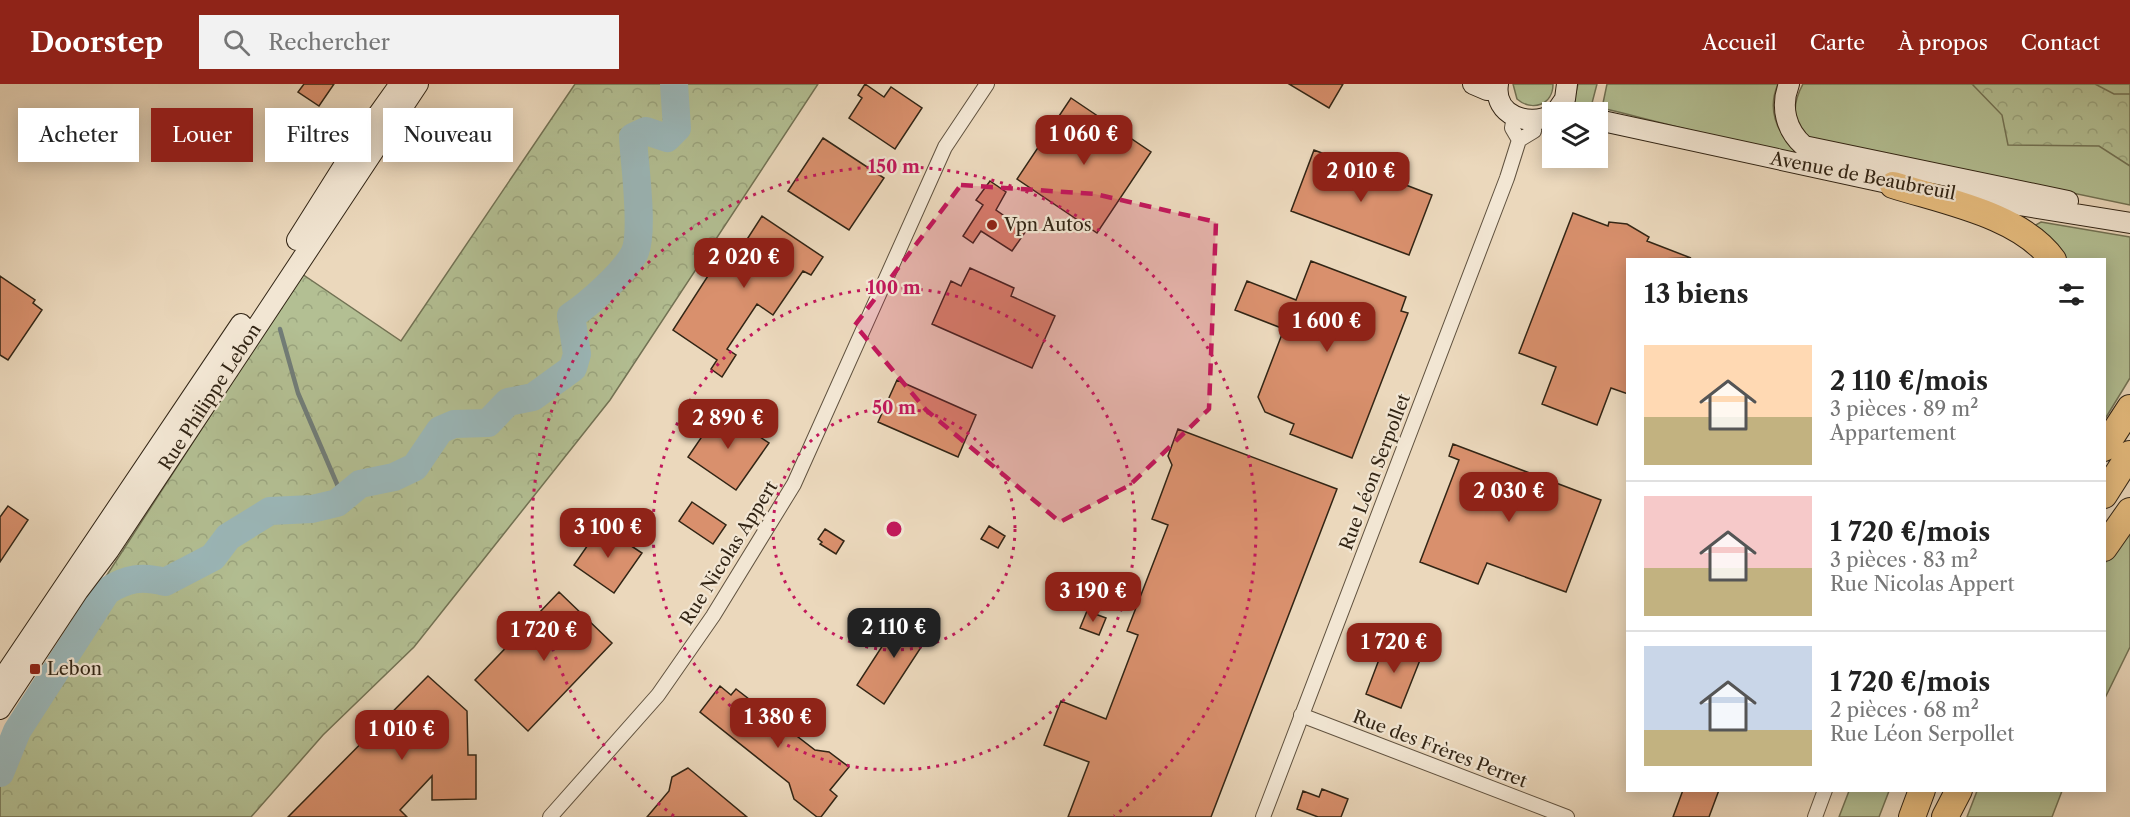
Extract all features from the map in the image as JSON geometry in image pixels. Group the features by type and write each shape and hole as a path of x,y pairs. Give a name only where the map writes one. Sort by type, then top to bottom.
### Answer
{"highway":[{"path":"1893,185 2008,224 2035,242 2051,258"},
{"path":"2106,445 2130,408"},
{"path":"2106,492 2130,454"},
{"path":"2106,545 2130,511"},
{"path":"1909,817 1915,792"},
{"path":"1909,817 1921,792"},
{"path":"1944,817 1952,792"},
{"path":"1944,817 1958,792"}],"street":[{"name":"Rue Philippe Lebon","path":"0,682 400,84"},
{"name":"Rue Philippe Lebon","path":"0,709 78,591 109,550 418,84"},
{"name":"Rue Nicolas Appert","path":"550,817 658,695 713,616 794,484 945,147 987,84"},
{"path":"1473,84 1487,90 1497,87 1504,108 1514,116 1525,121 1542,117"},
{"path":"1563,102 1568,84"},
{"path":"1789,84 1784,106 1788,126 1794,138 1804,146 2130,214"},
{"name":"Rue Léon Serpollet","path":"1514,116 1512,128 1519,140"},
{"name":"Avenue de Beaubreuil","path":"1608,122 1893,185 2130,223"},
{"name":"Rue Léon Serpollet","path":"1263,817 1507,178 1519,140 1542,124"},
{"name":"Rue des Frères Perret","path":"1301,715 1567,817"},
{"path":"1815,817 1824,792"}],"highlighted area":[{"path":"961,185 1095,194 1216,222 1209,409 1130,485 1060,522 926,410 855,325"}],"green space":[{"path":"575,84 818,84 610,400 414,647 323,735 251,817 0,817 0,740 302,274 401,341"},
{"path":"1513,84 1553,84 1549,97 1541,104 1529,105 1517,99"},
{"path":"1578,84 1597,84 1592,102 1574,102"},
{"path":"1607,84 1778,84 1774,101 1775,117 1777,125 1791,146 2019,196 1861,171 1608,110 1608,102 1603,102"},
{"path":"1803,84 2130,84 2130,205 1810,138 1799,127 1795,114 1795,106"},
{"path":"1972,84 2095,84 2114,94 2130,94 2130,166 2099,146 2008,145 2002,115"},
{"path":"2041,222 2130,237 2130,378 2106,417 2106,258 2062,258 2032,227"},
{"path":"2130,528 2130,647 2106,696 2106,562"},
{"path":"1849,792 1889,792 1879,817 1839,817"},
{"path":"1976,792 2062,792 2052,817 1967,817"}],"building":[{"path":"304,84 334,84 319,106 298,92"},
{"path":"865,84 884,97 891,87 922,108 895,149 849,118 862,98 858,95"},
{"path":"1289,84 1343,84 1329,108"},
{"path":"1071,98 1151,152 1097,233 1017,179"},
{"path":"823,138 884,178 849,230 788,191"},
{"path":"1314,150 1432,195 1409,255 1291,211"},
{"path":"990,181 1006,192 996,210 1026,231 1012,251 981,231 973,243 963,236 983,205 976,200"},
{"path":"1573,213 1608,226 1609,222 1627,224 1649,237 1647,241 1691,258 1626,258 1626,393 1611,388 1597,425 1542,404 1556,367 1519,353"},
{"path":"762,216 823,257 811,275 803,271 773,315 757,304 727,349 736,355 722,377 711,369 717,360 673,330 726,248 737,255"},
{"path":"1311,261 1406,297 1401,311 1408,313 1352,458 1290,434 1294,424 1265,412 1258,397 1284,329 1235,310 1247,281 1296,300"},
{"path":"970,268 1014,288 1011,296 1055,316 1032,368 932,324 951,281 961,286"},
{"path":"0,276 35,300 33,303 42,310 8,360 0,355"},
{"path":"897,380 976,415 958,457 878,422"},
{"path":"720,410 769,443 736,490 688,457"},
{"path":"1178,429 1337,489 1211,817 1068,817 1089,762 1044,745 1061,701 1106,719 1138,635 1127,631 1168,525 1152,519 1172,465 1168,456"},
{"path":"1453,444 1601,500 1566,592 1487,563 1478,584 1420,562 1459,460 1449,456"},
{"path":"692,502 726,525 713,544 679,521"},
{"path":"8,506 28,520 0,562 0,517"},
{"path":"601,526 642,553 614,593 574,565"},
{"path":"989,526 1005,536 998,548 981,539"},
{"path":"825,529 844,541 836,554 820,544 822,542 818,539"},
{"path":"559,592 612,643 528,731 475,680"},
{"path":"1087,611 1106,618 1099,635 1080,628"},
{"path":"903,614 931,632 884,704 857,685"},
{"path":"1386,641 1422,655 1401,708 1366,694"},
{"path":"428,676 467,711 468,755 476,755 476,799 432,800 432,776 400,810 407,817 288,817"},
{"path":"720,686 731,695 736,689 815,750 829,752 849,767 830,790 837,796 821,817 817,817 794,799 789,783 700,712"},
{"path":"688,768 747,817 647,817 669,791 672,777"},
{"path":"1322,789 1348,799 1341,817 1318,817 1297,809 1303,791 1319,797"},
{"path":"1682,792 1718,792 1709,817 1673,817"}],"waterway":[{"path":"0,773 17,731 107,591 121,583 135,579 165,582 213,557 228,537 270,511 312,509 337,503 360,484 394,477 415,467 440,430 454,424 488,423 508,402 533,397 573,368 577,354 571,316 614,279 629,262 637,244 639,215 633,137 646,131 667,138 677,128 674,84"},
{"path":"280,329 298,393 343,498"}],"place":[{"name":"Vpn Autos","path":"992,225"},
{"name":"Lebon","path":"35,669"}]}
